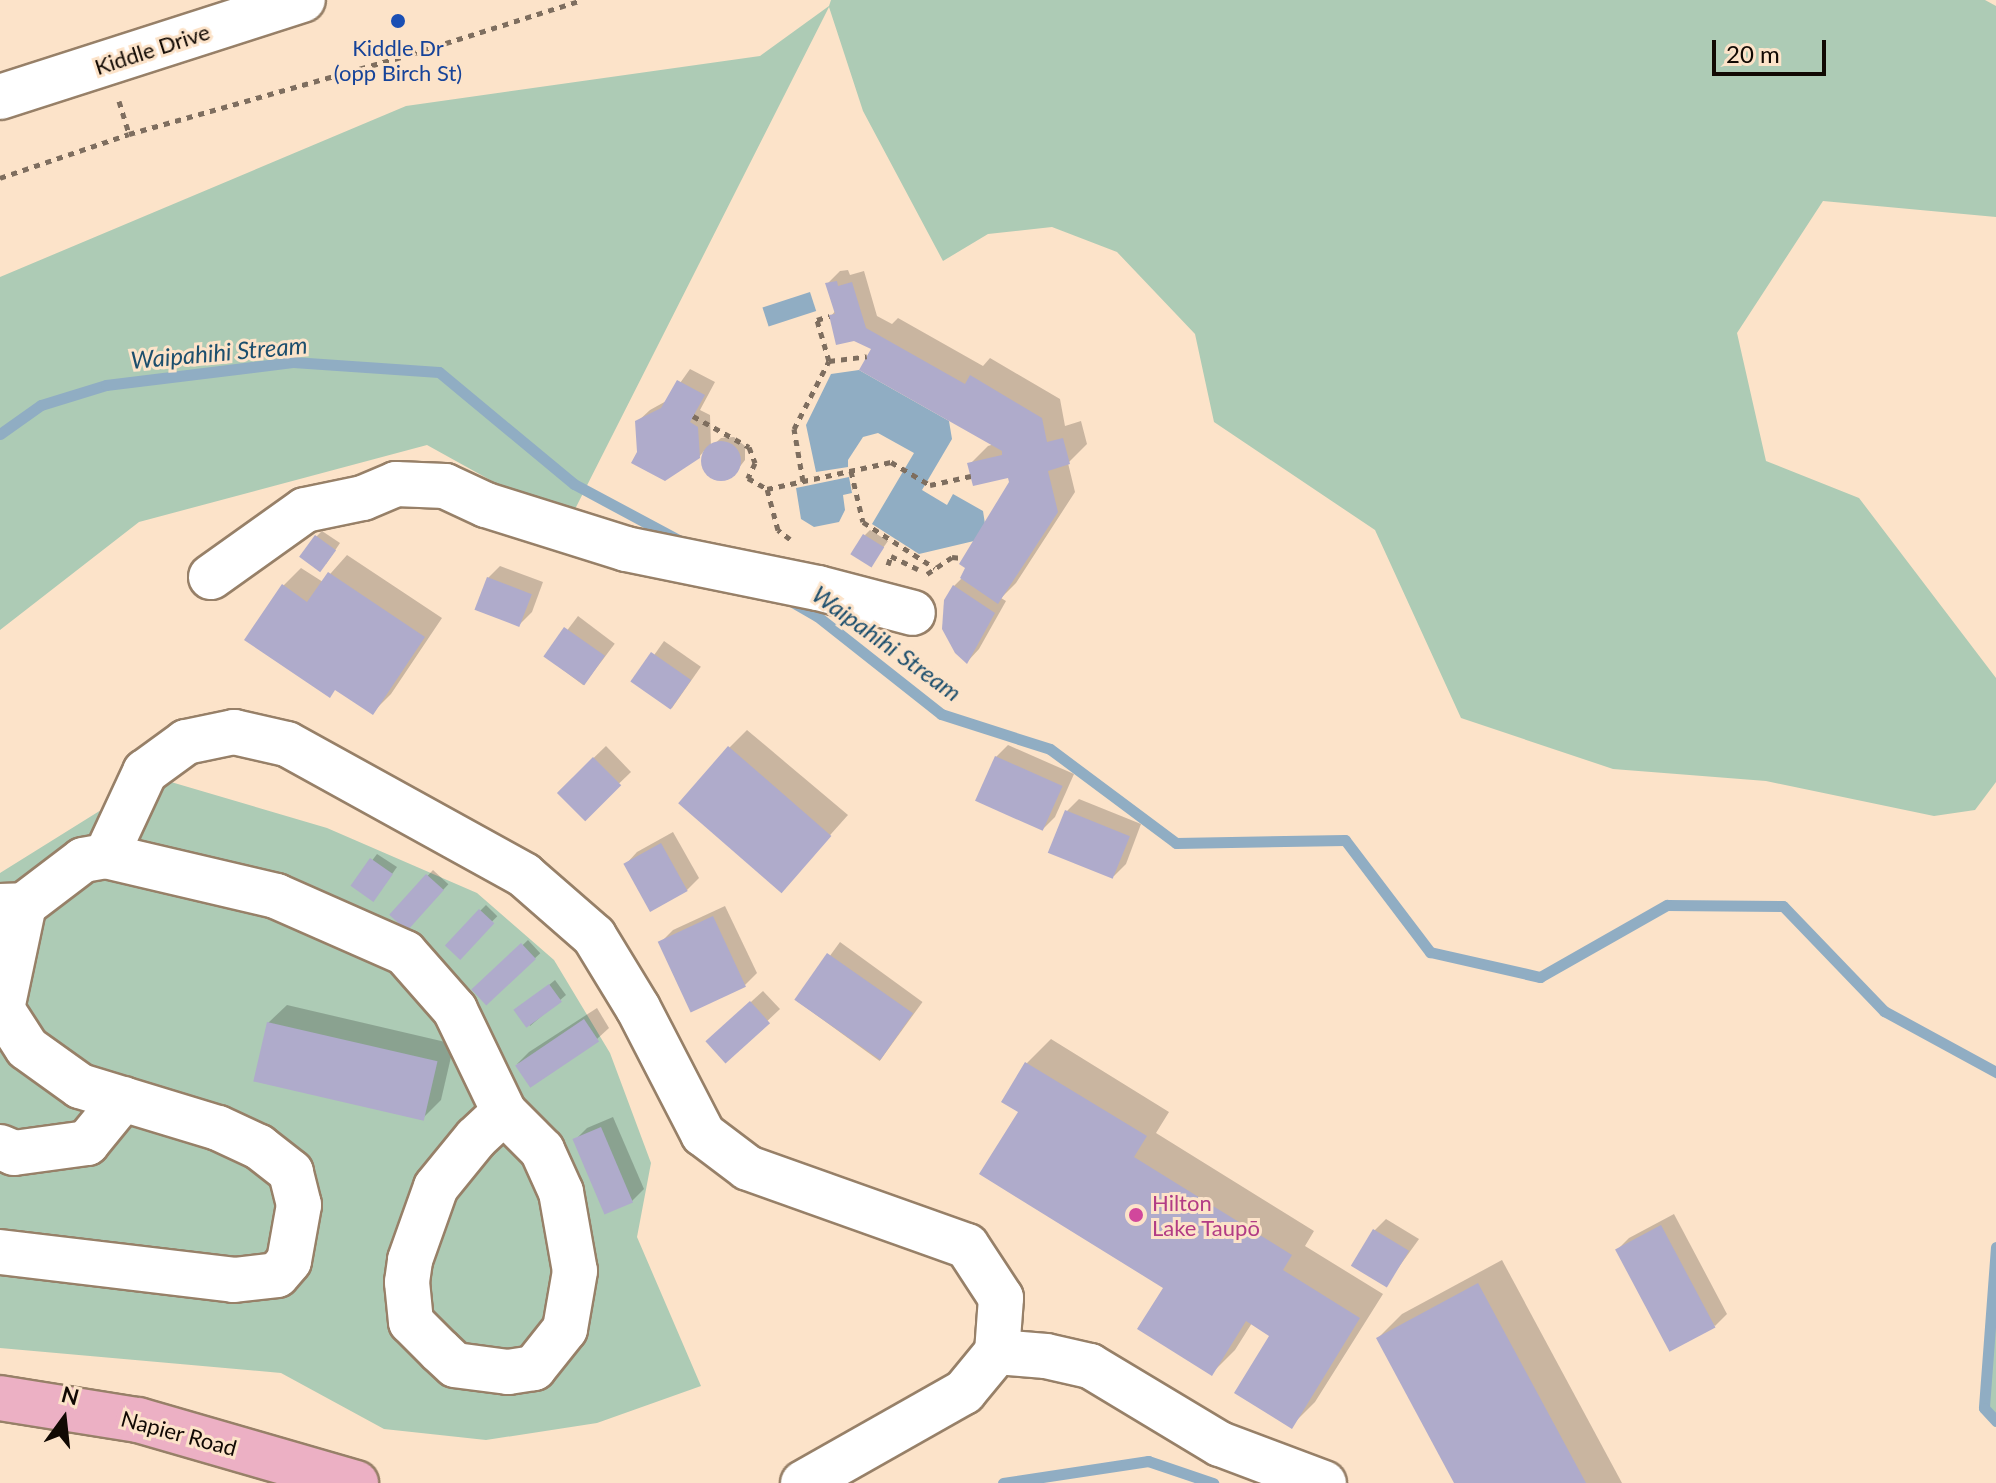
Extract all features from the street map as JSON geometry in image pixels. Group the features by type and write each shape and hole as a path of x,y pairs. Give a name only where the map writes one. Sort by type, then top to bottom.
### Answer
{"main road":[{"name":"Napier Road","path":"0,1398 138,1420 356,1483"}],"street":[{"name":"Kiddle Drive","path":"0,97 303,0"},
{"path":"211,577 305,510 363,498 396,484 445,486 486,505 626,549 818,588 913,613"},
{"path":"106,856 145,772 186,742 234,732 287,744 524,875 594,936 638,1008 703,1134 748,1168 967,1246 1001,1298 997,1352 964,1392 828,1477"},
{"path":"0,1252 234,1280 277,1275 289,1261 299,1205 291,1172 259,1147 218,1128 80,1086 27,1048 6,1026 2,1009 12,905 83,860 106,856 276,896 405,953 455,1010 504,1112 542,1150 561,1192 575,1271 565,1329 534,1368 508,1372 455,1365 411,1322 407,1282 417,1239 436,1187 476,1138 504,1112"},
{"path":"0,1147 14,1153 87,1143 123,1099"},
{"path":"997,1352 1046,1356 1090,1366 1220,1444 1324,1483"}],"path":[{"path":"0,178 129,134 411,54 582,0"},
{"path":"118,98 129,134"},
{"path":"803,481 794,429 829,361 817,320 829,316"},
{"path":"829,361 867,356"},
{"path":"693,416 749,447 755,463 748,478 767,489 891,462 930,485 971,476"},
{"path":"851,471 863,522 935,568"},
{"path":"767,489 778,530 801,548"}],"green space":[{"path":"831,0 1985,0 1996,6 1996,217 1823,201 1737,333 1766,461 1859,498 1996,678 1996,782 1975,810 1934,816 1766,781 1613,769 1461,718 1375,530 1214,422 1195,334 1117,252 1052,227 988,234 943,261 863,111 829,7 568,523 427,445 139,522 0,630 0,277 406,106 760,56 829,6"},
{"path":"154,777 327,828 477,893 554,960 610,1053 651,1163 637,1237 701,1386 597,1423 486,1440 384,1429 281,1373 0,1348 0,873"},
{"path":"1996,1247 1996,1421 1984,1408"}],"water":[{"path":"810,292 816,311 769,326 762,307"},
{"path":"859,370 949,421 952,439 922,490 947,505 953,494 983,511 985,524 974,541 919,554 872,524 914,453 878,433 863,437 848,460 848,467 816,472 806,425 831,374"},
{"path":"849,477 852,493 843,495 845,510 839,522 814,527 801,519 796,488"}],"building":[{"path":"837,281 838,286 852,282 866,328 965,384 970,375 1042,418 1047,442 1063,438 1070,464 1048,471 1058,512 998,604 960,578 965,568 959,564 1009,482 1008,478 973,486 967,463 1002,455 1002,451 859,370 871,349 854,341 836,345 829,315 835,314 825,283"},
{"path":"677,380 705,395 690,422 698,427 700,458 665,481 631,463 637,452 635,421 661,408"},
{"path":"721,441 735,447 741,461 735,475 721,481 707,475 701,461 707,447"},
{"path":"863,534 884,547 871,568 850,554"},
{"path":"315,535 336,550 320,572 299,557"},
{"path":"328,572 425,637 373,715 335,690 330,698 244,640 282,584 307,602"},
{"path":"487,577 532,594 519,627 474,610"},
{"path":"953,585 995,613 967,664 955,653 942,629 944,600"},
{"path":"564,627 605,656 584,685 543,656"},
{"path":"651,652 691,680 670,710 630,681"},
{"path":"728,746 831,836 782,893 678,803"},
{"path":"995,756 1063,786 1043,831 975,801"},
{"path":"593,757 621,785 585,821 557,793"},
{"path":"1065,810 1130,836 1113,879 1048,853"},
{"path":"661,843 688,891 650,912 623,864"},
{"path":"370,858 393,874 373,902 350,886"},
{"path":"426,874 444,890 407,931 389,915"},
{"path":"479,909 494,923 460,960 445,946"},
{"path":"713,916 746,987 691,1012 658,942"},
{"path":"521,943 536,959 486,1005 471,989"},
{"path":"827,953 913,1013 880,1060 794,1000"},
{"path":"549,984 562,1002 526,1028 513,1010"},
{"path":"750,1001 770,1023 725,1063 705,1041"},
{"path":"584,1019 599,1041 530,1088 515,1065"},
{"path":"267,1022 438,1061 424,1121 253,1081"},
{"name":"Hilton Lake Taupō","path":"1025,1062 1147,1136 1134,1157 1292,1255 1283,1270 1360,1318 1292,1429 1234,1393 1269,1336 1246,1321 1212,1376 1137,1329 1163,1288 979,1174 1018,1112 1001,1102"},
{"path":"601,1127 633,1202 605,1215 572,1139"},
{"path":"1661,1225 1715,1327 1670,1352 1615,1249"},
{"path":"1373,1229 1409,1251 1387,1287 1351,1266"},
{"path":"1478,1283 1586,1483 1454,1483 1376,1338"}],"waterway":[{"name":"Waipahihi Stream","path":"0,434 41,405 106,385 293,362 439,372 574,484 682,542"},
{"name":"Waipahihi Stream","path":"789,600 817,616 941,714 1050,749 1176,843 1345,840 1430,952 1540,977 1667,905 1783,906 1884,1011 1996,1072"},
{"path":"1996,1247 1984,1408 1996,1421"},
{"path":"1003,1483 1148,1461 1213,1483"}],"place":[{"name":"Kiddle Dr (opp Birch St)","path":"398,21"},
{"name":"Hilton Lake Taupō","path":"1136,1215"}]}
